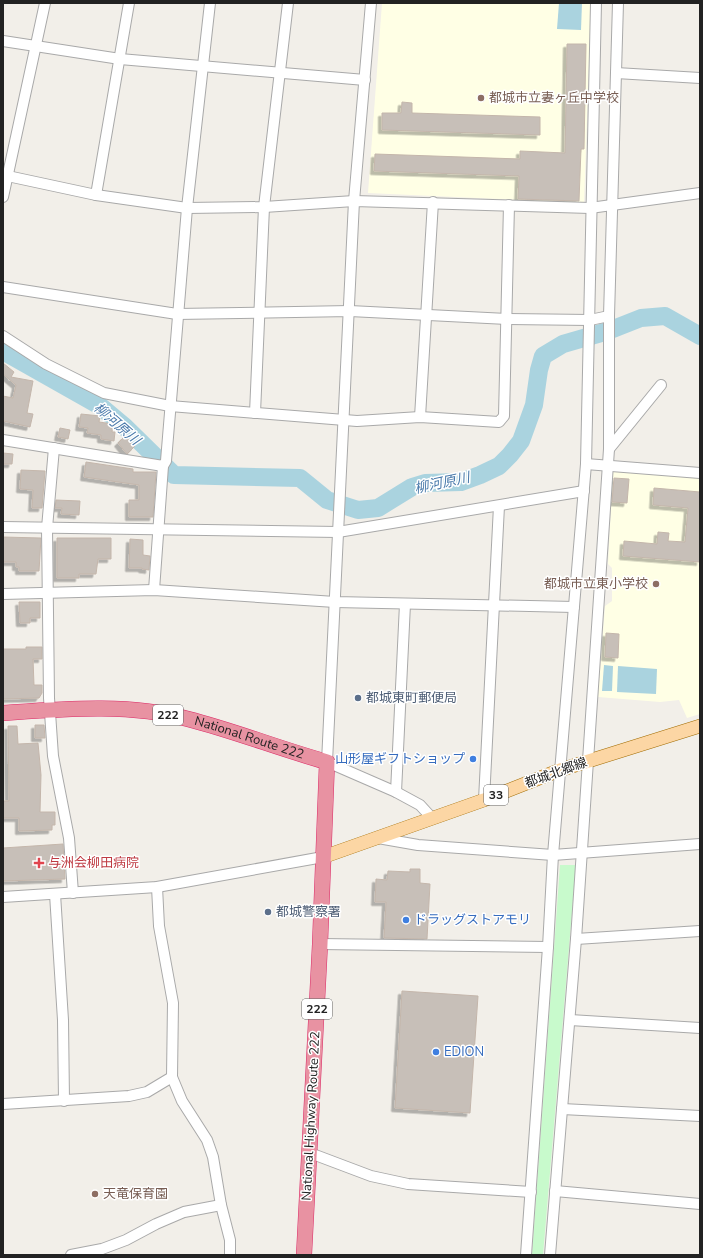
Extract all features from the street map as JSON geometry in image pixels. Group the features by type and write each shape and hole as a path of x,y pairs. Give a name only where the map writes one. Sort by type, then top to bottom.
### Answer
{"highway":[{"name":"National Route 222","path":"3,713 50,710 144,712 187,718 327,762"},
{"name":"National Highway Route 222","path":"304,1255 320,944 327,762"}],"main road":[{"name":"都城北郷線","path":"323,857 378,838 431,817 484,800 560,770 700,726"}],"street":[{"path":"3,197 5,175 44,3"},
{"path":"96,194 129,3"},
{"path":"154,590 187,208 210,3"},
{"path":"255,413 258,312 264,207 288,3"},
{"path":"371,3 354,201 350,312 339,497 327,762 396,792 420,805 431,817"},
{"path":"526,1255 548,947 553,855 586,464 590,342 590,208 596,3"},
{"path":"550,1255 583,853 609,449 609,316 618,3"},
{"path":"3,41 120,59 365,80"},
{"path":"616,73 700,78"},
{"path":"5,175 96,194 187,208 264,207 354,201 433,202 590,208 700,193"},
{"path":"420,417 433,202"},
{"path":"3,336 46,364 104,393 170,406 357,421 420,417 499,422 504,416 509,205"},
{"path":"3,287 177,314 350,312 590,321 609,316"},
{"path":"609,449 661,385"},
{"path":"3,440 164,464"},
{"path":"54,448 47,528 46,594 50,710 53,756 69,838 73,893"},
{"path":"586,464 700,473"},
{"path":"3,527 159,528 338,532 584,491"},
{"path":"484,800 499,506"},
{"path":"3,594 154,590 334,602 574,607"},
{"path":"396,792 405,604"},
{"path":"378,838 418,845 553,855 700,844"},
{"path":"3,897 157,887 323,857"},
{"path":"157,887 159,926 173,1003 172,1077 182,1102 207,1140 213,1157 221,1205 230,1240 230,1255"},
{"path":"55,894 63,1012 64,1101"},
{"path":"576,939 700,931"},
{"path":"320,944 548,947"},
{"path":"570,1020 700,1028"},
{"path":"3,1104 64,1101 141,1093 147,1092 172,1077"},
{"path":"562,1109 700,1116"},
{"path":"310,1153 371,1176 408,1184 530,1192"},
{"path":"555,1191 700,1204"},
{"path":"71,1255 102,1249 126,1240 156,1224 184,1212 221,1205"}],"shaded area":[{"name":"都城市立妻ヶ丘中学校","path":"382,3 591,3 584,203 368,193"},
{"name":"都城市立東小学校","path":"613,471 700,478 700,714 687,718 679,700 660,702 598,697 605,606 612,601 612,568 608,564"}],"green space":[{"path":"560,865 576,865 543,1255 532,1255"}],"water":[{"path":"559,3 582,3 581,30 557,29"},
{"path":"604,665 613,666 612,691 602,691"},
{"path":"618,666 657,669 656,694 617,692"}],"building":[{"path":"567,44 586,44 584,149 581,149 579,201 518,199 519,176 374,171 375,154 520,159 520,151 565,153"},
{"path":"402,102 412,103 412,113 540,117 540,135 382,130 382,113 401,113"},
{"path":"3,363 14,372 11,377 33,381 27,413 33,414 30,427 3,421 3,396 13,398 16,385 3,374"},
{"path":"81,414 100,416 99,422 113,424 112,432 115,432 114,441 101,439 101,435 87,433 88,428 79,427"},
{"path":"60,428 70,430 68,439 58,437"},
{"path":"125,436 135,446 127,454 118,443"},
{"path":"3,453 13,454 12,464 3,464"},
{"path":"86,462 133,469 133,472 156,472 153,517 129,517 129,500 139,500 139,485 84,477"},
{"path":"21,470 45,471 42,508 32,508 33,490 20,489"},
{"path":"614,478 629,479 627,503 612,502"},
{"path":"654,488 700,492 700,562 623,556 624,541 657,544 658,532 669,533 668,541 685,542 688,508 653,505"},
{"path":"56,500 80,501 79,515 61,514 62,508 55,508"},
{"path":"3,537 41,538 39,571 19,571 19,567 16,567 16,562 3,562"},
{"path":"57,538 111,538 111,559 98,559 96,574 79,574 79,578 57,578"},
{"path":"130,539 143,540 143,555 150,556 149,570 142,568 129,568"},
{"path":"19,602 40,602 40,618 30,618 30,623 20,623"},
{"path":"606,633 619,634 618,658 605,657"},
{"path":"26,647 42,647 42,659 33,659 34,685 42,685 42,693 39,698 3,699 3,649 26,649"},
{"path":"35,725 44,725 45,738 35,738"},
{"path":"8,726 17,726 18,744 38,743 41,775 40,812 55,812 55,825 52,825 52,830 19,831 19,818 3,818 3,801 9,801"},
{"name":"与洲会柳田病院","path":"63,844 65,879 3,881 3,848"},
{"name":"ドラッグストアモリ","path":"410,869 420,869 420,883 430,884 427,939 384,938 386,902 375,902 376,879 387,880 388,871 410,872"},
{"name":"EDION","path":"402,991 478,996 470,1113 395,1108"}],"waterway":[{"name":"柳河原川","path":"3,351 100,406 125,427 174,475 300,478 327,500 358,510 378,508 412,487 425,483 461,482 499,466 521,441 534,405 539,370 543,356 563,344 608,331 641,318 665,316 700,336"}],"place":[{"name":"都城市立妻ヶ丘中学校","path":"481,98"},
{"name":"都城市立東小学校","path":"656,584"},
{"name":"都城東町郵便局","path":"358,698"},
{"name":"山形屋ギフトショップ","path":"473,759"},
{"name":"与洲会柳田病院","path":"39,863"},
{"name":"都城警察署","path":"268,912"},
{"name":"ドラッグストアモリ","path":"406,920"},
{"name":"EDION","path":"436,1052"},
{"name":"天竜保育園","path":"95,1194"}]}
